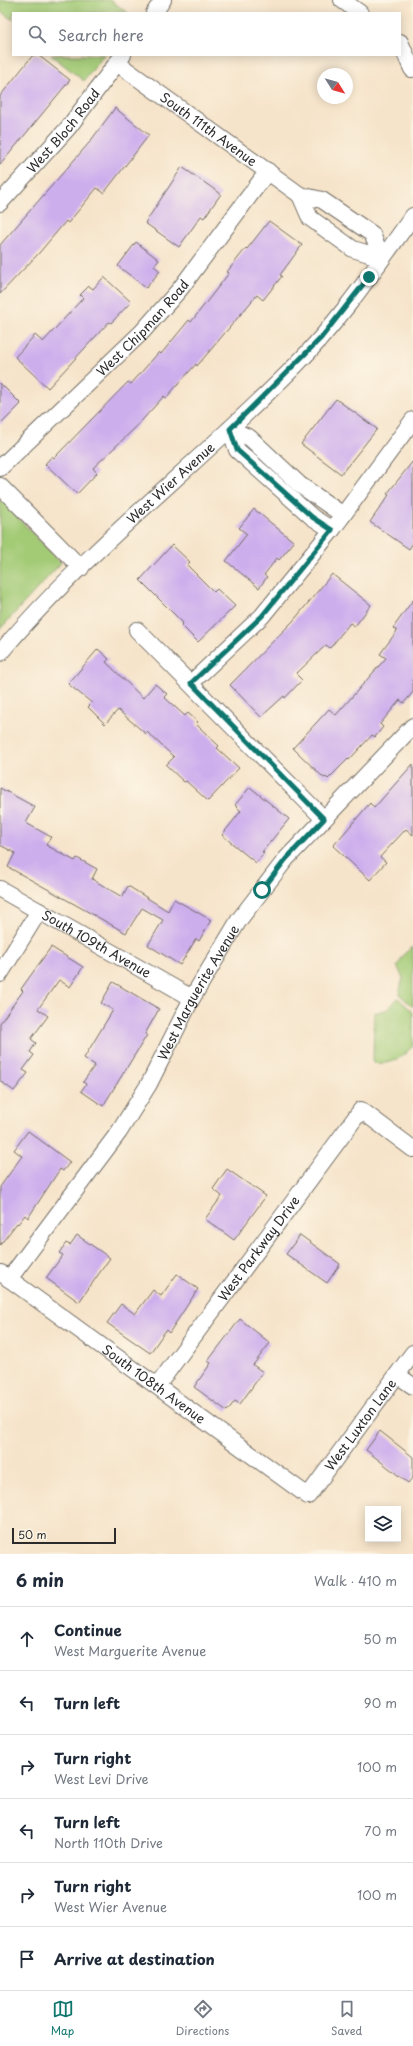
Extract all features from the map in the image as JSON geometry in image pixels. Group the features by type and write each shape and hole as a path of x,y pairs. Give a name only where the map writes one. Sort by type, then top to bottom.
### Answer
{"street":[{"path":"155,12 163,0"},
{"path":"342,0 359,12"},
{"path":"401,44 412,69"},
{"name":"South 111th Avenue","path":"120,59 300,195 322,200 372,234 382,258"},
{"name":"West Bloch Road","path":"0,204 68,128 120,59"},
{"name":"West Chipman Road","path":"0,468 147,327 180,290 268,171"},
{"name":"South 111th Avenue","path":"300,195 310,218 353,249 382,258"},
{"name":"West Wier Avenue","path":"0,653 81,568 230,429 321,338 413,216"},
{"path":"191,683 262,616 332,530 413,420"},
{"path":"230,429 250,438 300,485 343,515"},
{"path":"230,429 237,450 312,517 332,530"},
{"path":"0,486 81,568"},
{"path":"137,630 324,819"},
{"name":"West Marguerite Avenue","path":"4,1275 119,1132 149,1084 192,998 239,920 286,859 413,726"},
{"name":"South 109th Avenue","path":"0,889 192,998"},
{"path":"0,974 39,911"},
{"name":"West Parkway Drive","path":"157,1386 361,1110 413,1149"},
{"name":"South 108th Avenue","path":"4,1275 308,1496"},
{"name":"West Luxton Lane","path":"308,1496 411,1358"},
{"path":"397,1375 413,1386"}],"green space":[{"path":"0,0 110,0 127,12 12,12 12,19 0,11"},
{"path":"52,56 103,56 84,81"},
{"path":"0,499 61,563 0,629"},
{"path":"413,947 413,1007 399,994 403,978 397,966 405,953"},
{"path":"398,998 413,1012 413,1045 405,1054 396,1060 385,1063 373,1063 374,1013 388,1009"}],"building":[{"path":"32,56 39,56 70,80 0,165 0,96"},
{"path":"115,108 149,135 104,193 97,188 68,223 66,221 39,253 0,294 0,245 89,143"},
{"path":"182,167 221,194 204,218 201,216 179,247 145,223"},
{"path":"269,221 302,245 280,275 282,276 263,300 257,295 197,366 196,364 166,398 164,396 135,428 93,468 97,473 77,494 45,464 52,456 54,458 128,382 131,384 159,352 161,354 189,320 191,322 229,273 227,272"},
{"path":"136,242 159,260 154,266 160,271 146,288 118,266"},
{"path":"104,277 131,302 111,323 109,322 48,388 15,357 35,335 43,342 83,298 80,295 89,286 93,289"},
{"path":"0,383 21,404 0,425"},
{"path":"336,399 377,429 341,474 301,444"},
{"path":"413,461 413,543 409,549 370,522 389,495 387,494"},
{"path":"254,509 294,542 279,560 277,558 264,575 267,577 259,588 226,561 247,534 239,528"},
{"path":"172,545 190,562 187,565 214,592 217,589 235,606 198,642 181,625 183,623 140,580"},
{"path":"332,574 371,605 355,626 350,623 330,648 326,645 296,674 302,680 285,698 284,696 261,717 230,685 294,620"},
{"path":"413,600 413,692 404,703 400,700 380,724 383,727 375,737 372,735 349,760 348,759 328,779 326,777 324,778 293,748 329,709 336,715 386,658 380,654 397,631 393,628"},
{"path":"98,649 109,659 106,662 143,698 155,684 167,694 164,697 185,716 188,713 198,722 196,724 219,746 217,748 239,768 208,801 166,765 174,757 147,732 146,734 118,710 105,724 88,707 92,703 68,684"},
{"path":"413,764 413,835 406,829 380,857 386,862 370,880 333,846 370,803 374,808"},
{"path":"250,787 289,819 262,852 264,853 256,863 222,835 241,811 235,805"},
{"path":"0,788 35,807 26,823 51,837 46,845 75,861 77,858 97,869 92,879 122,897 128,886 168,911 174,899 211,920 199,941 196,939 180,965 148,945 163,920 142,908 126,933 8,867 15,853 0,845"},
{"path":"51,947 83,967 70,987 59,980 38,1009 48,1016 31,1039 36,1043 30,1052 34,1055 23,1070 28,1073 14,1091 0,1081 0,1023 23,991 21,989"},
{"path":"113,982 159,1009 145,1034 147,1035 103,1106 81,1091 86,1084 83,1082 95,1065 84,1058 113,1010 101,1003"},
{"path":"28,1131 70,1162 63,1171 60,1169 28,1218 25,1215 0,1245 0,1187 22,1156 14,1150"},
{"path":"227,1169 266,1196 234,1240 205,1219 222,1196 213,1189"},
{"path":"77,1235 110,1258 79,1302 46,1278 63,1255 59,1253 66,1243 70,1245"},
{"path":"300,1235 340,1264 327,1283 286,1254"},
{"path":"177,1274 198,1289 169,1333 166,1330 150,1353 107,1323 121,1304 135,1314 153,1290 161,1296"},
{"path":"240,1319 270,1343 253,1365 263,1372 240,1404 235,1401 227,1411 194,1387 211,1363 208,1361"},
{"path":"380,1431 413,1457 413,1477 408,1483 366,1450"}],"route":[{"path":"262,890 286,859 324,819 191,683 262,616 332,530 312,517 266,478 237,450 230,429 274,387 321,338 369,277"}]}
